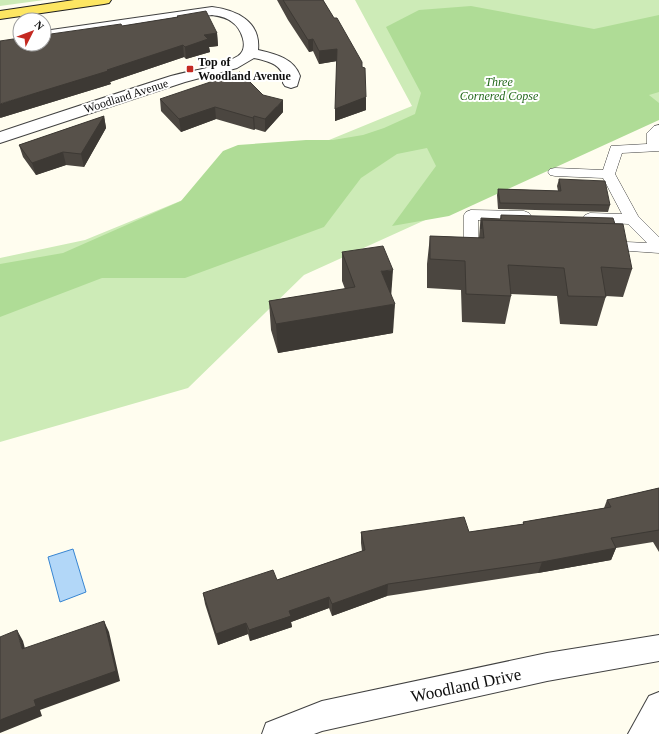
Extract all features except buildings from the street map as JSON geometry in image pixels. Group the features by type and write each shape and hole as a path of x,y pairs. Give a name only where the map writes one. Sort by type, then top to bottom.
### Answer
{"main road":[{"path":"0,15 104,0"}],"street":[{"path":"52,34 206,11 217,12 234,17 242,23 251,40 252,53 270,58 283,64 291,70 294,78 291,83"},
{"name":"Woodland Avenue","path":"0,138 130,94 190,75 233,64 245,59 252,53"},
{"name":"Woodland Drive","path":"277,734 322,716 547,667 659,648"},
{"path":"643,734 659,706"}],"lane":[{"path":"659,130 654,133 656,147 616,149 608,174 632,219 659,247"},
{"path":"555,172 608,174"},
{"path":"502,243 471,242 471,215 540,217"},
{"path":"578,218 632,219"},
{"path":"588,246 659,247"}],"green space":[{"path":"0,0 44,0 0,6"},
{"name":"Three Cornered Copse","path":"355,0 659,0 659,114 304,275 188,388 0,442 0,258 85,240 412,106"},
{"path":"471,6 594,29 659,15 659,92 649,95 659,103 659,120 449,216 392,226 436,166 427,148 397,154 361,178 324,227 185,278 102,278 0,317 0,264 63,253 181,201 223,151 238,145 306,140 333,140 363,135 384,128 415,114 421,93 386,27 419,10"}],"water":[{"path":"73,549 86,592 60,602 48,557"}],"place":[{"name":"Top of Woodland Avenue","path":"190,69"}]}
